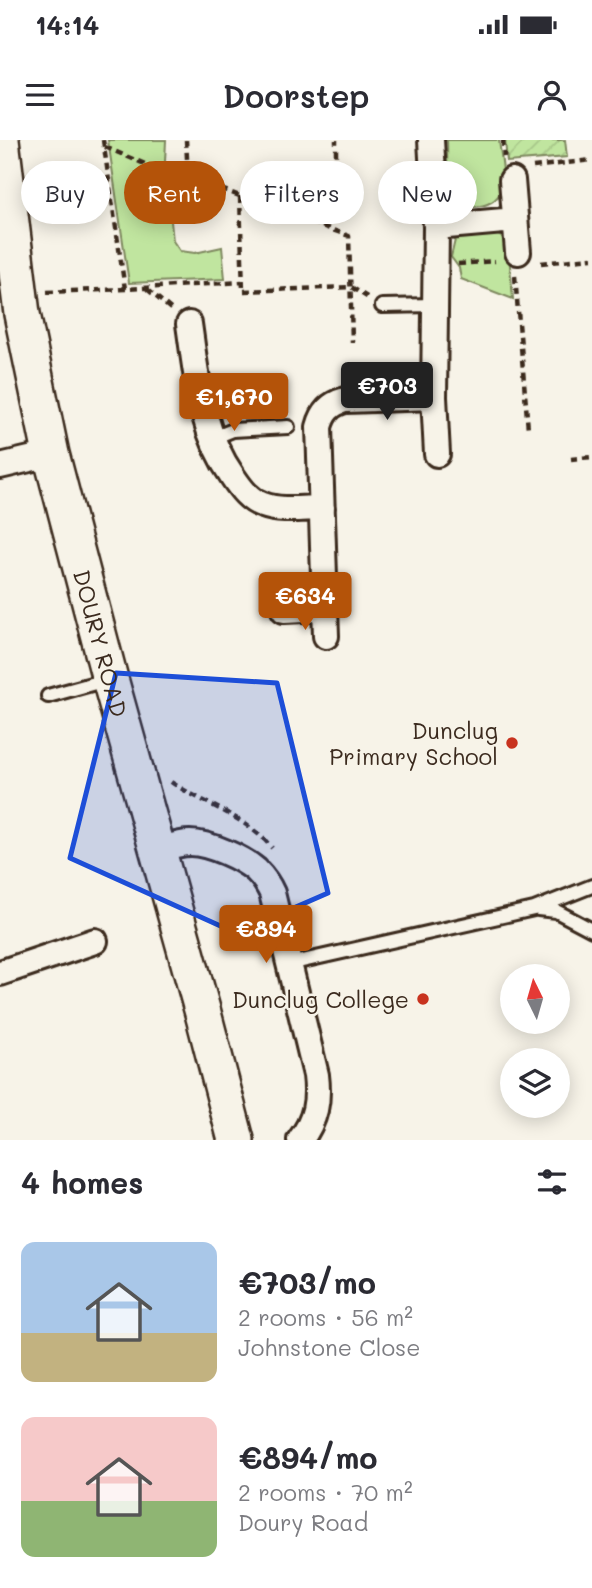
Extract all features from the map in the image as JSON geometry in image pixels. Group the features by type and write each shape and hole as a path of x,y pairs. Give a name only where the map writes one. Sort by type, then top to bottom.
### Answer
{"street":[{"name":"DOURY ROAD","path":"1,140 22,314 51,454 236,1140"},
{"path":"431,140 436,227 434,397 437,454"},
{"path":"515,169 516,258"},
{"path":"436,227 515,220"},
{"path":"189,324 200,401 211,439 238,484 255,501 273,508 322,508"},
{"path":"326,636 319,427 322,416 336,403 345,400 434,397"},
{"path":"0,466 51,454"},
{"path":"284,610 324,608"},
{"path":"157,850 187,843 201,844 222,851 252,867 262,876 272,893 317,1087 316,1111 312,1123 300,1140"},
{"path":"0,972 95,941"}],"lane":[{"path":"382,306 435,305"},
{"path":"211,439 233,430 288,427"},
{"path":"48,696 110,679"},
{"path":"289,964 534,909 592,886"},
{"path":"534,909 556,911 592,930"}],"path":[{"path":"103,140 125,289"},
{"path":"186,140 187,161"},
{"path":"334,161 336,140"},
{"path":"503,140 515,169 592,160"},
{"path":"104,147 137,161"},
{"path":"226,191 240,196"},
{"path":"241,224 243,291 351,287 382,306"},
{"path":"315,224 349,236 352,342"},
{"path":"516,258 528,429"},
{"path":"42,292 242,282"},
{"path":"146,288 189,324"},
{"path":"571,458 592,457"},
{"path":"166,774 172,783 240,821 276,853"}],"highlighted area":[{"path":"116,673 277,683 328,893 236,933 70,858"}],"green space":[{"path":"108,140 166,140 165,161 124,161 124,224 171,224 173,241 180,251 195,253 222,247 225,279 129,283"},
{"path":"447,140 499,140 503,173 500,193 495,200 477,206 477,161 448,161"},
{"path":"505,140 565,140 567,157 507,162"},
{"path":"491,232 502,237 508,244 513,299 461,279 459,268 451,257 455,240 466,234"}],"place":[{"name":"Dunclug Primary School","path":"512,743"},
{"name":"Dunclug College","path":"423,999"}]}
